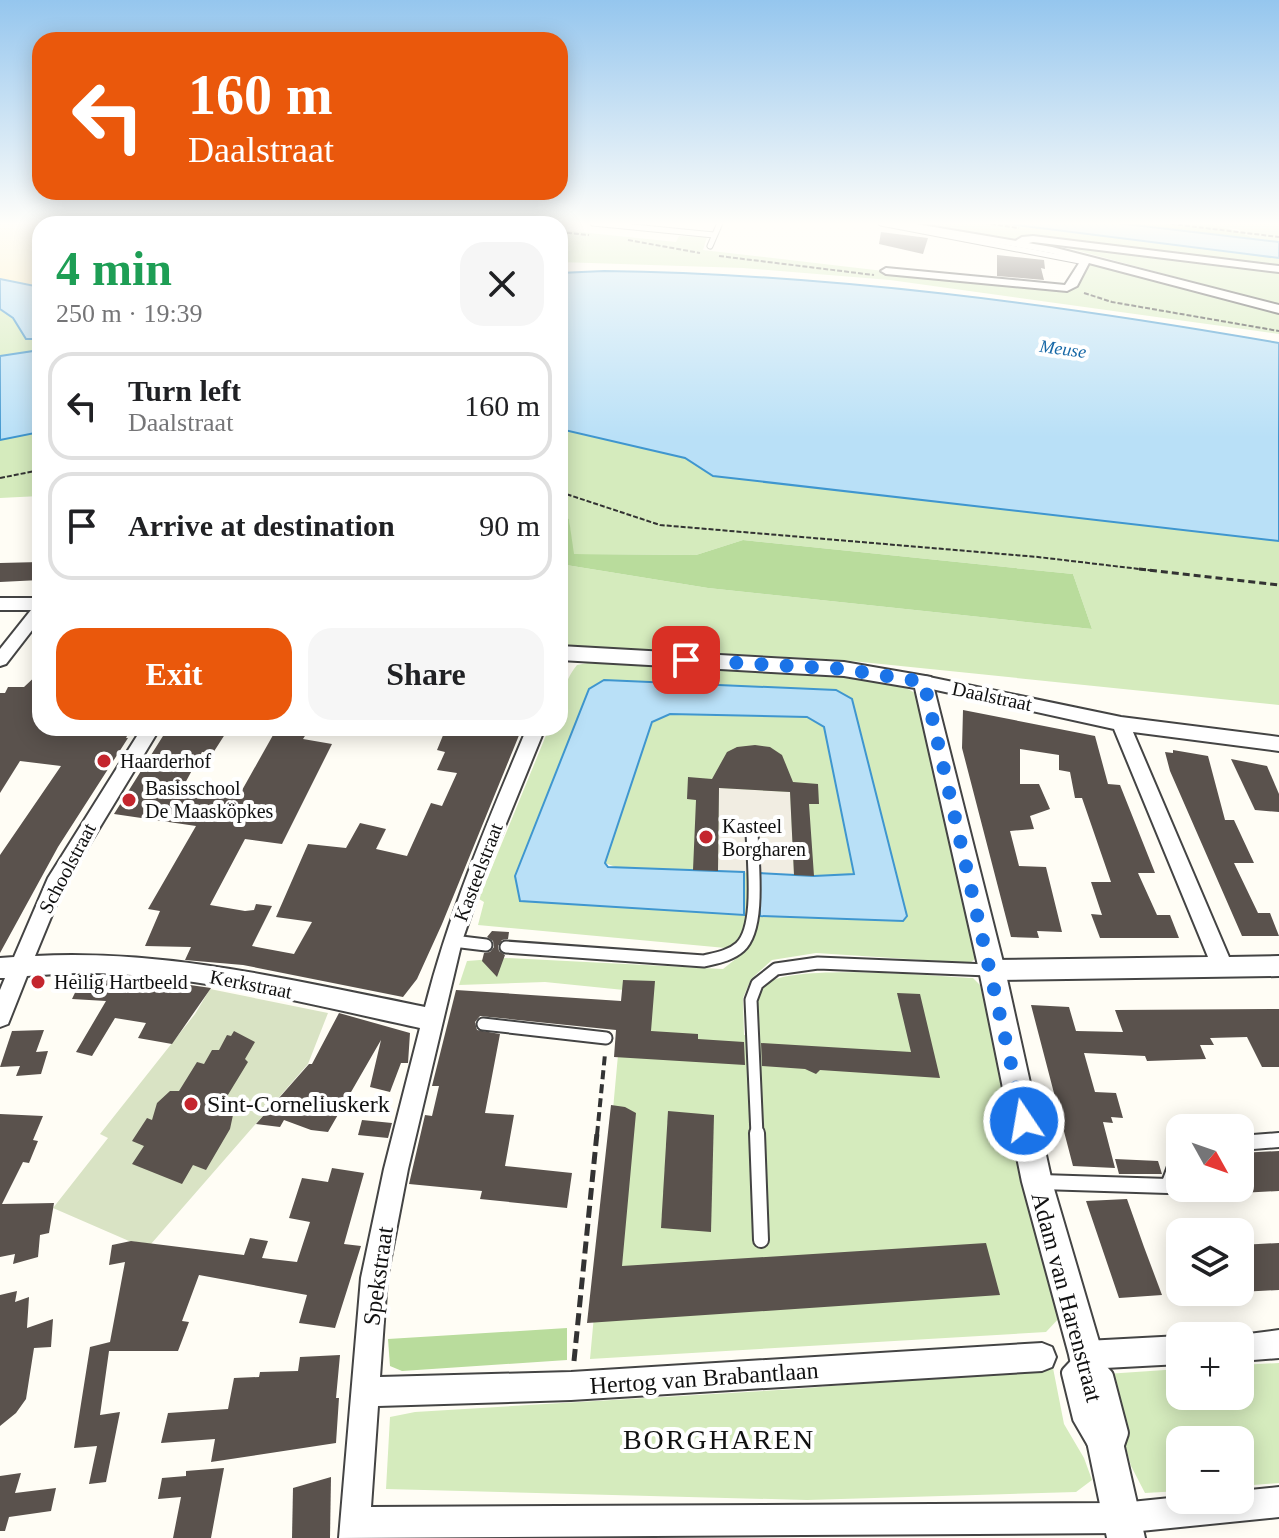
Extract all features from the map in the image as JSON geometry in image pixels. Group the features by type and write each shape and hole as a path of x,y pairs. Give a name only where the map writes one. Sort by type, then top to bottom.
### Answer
{"street":[{"path":"1223,295 1279,309"},
{"path":"0,604 32,606"},
{"path":"0,660 32,618"},
{"name":"Daalstraat","path":"568,653 844,669 924,682 1121,724 1279,744"},
{"name":"Adam van Harenstraat","path":"924,682 992,970 1037,1182 1086,1355 1123,1528"},
{"path":"1121,724 1222,965"},
{"name":"Schoolstraat","path":"0,1016 9,968 55,884 146,736"},
{"name":"Kasteelstraat","path":"441,1020 452,941 473,880 533,736"},
{"name":"Kerkstraat","path":"9,968 93,963 165,969 249,982 441,1020"},
{"path":"992,970 1279,966"},
{"name":"Spekstraat","path":"353,1530 374,1278 396,1169 441,1020"},
{"path":"1254,1346 1279,1344"},
{"path":"1086,1355 1166,1351"},
{"name":"Hertog van Brabantlaan","path":"365,1392 571,1386 1042,1357"},
{"path":"353,1530 1123,1528 1279,1502"}],"lane":[{"path":"506,947 704,961 723,958 747,941 754,916 752,828"},
{"path":"452,941 486,945"},
{"path":"761,1240 751,1000 757,984 776,969 818,963 992,970"},
{"path":"483,1024 606,1038"},
{"path":"1254,1142 1279,1140"},
{"path":"1037,1182 1166,1186"}],"path":[{"path":"0,478 32,472"},
{"path":"568,495 660,525 1038,557 1279,585"},
{"path":"571,1386 606,1038"}],"green space":[{"path":"996,295 1209,295 1279,313 1279,334"},
{"path":"1241,295 1279,295 1279,305"},
{"path":"0,309 13,318 26,339 32,339 32,496 0,498"},
{"path":"568,431 685,458 713,476 1279,541 1279,705 842,660 568,645 568,565 708,588 1092,629 1073,574 743,540 696,555 573,554 569,520"},
{"path":"568,519 574,554 696,555 743,540 1073,574 1092,629 708,588 568,565"},
{"path":"588,663 845,677 906,688 915,693 975,959 970,963 816,953 772,960 751,979 743,998 744,1035 759,1036 758,997 763,986 776,979 828,972 973,978 980,985 1061,1316 1046,1332 590,1359 624,990 545,982 459,985 467,961 506,958 723,969 747,950 478,925 484,902 479,899 546,736 568,736 568,679 577,665","holes":["604,680 836,690 907,916 902,921 760,915 760,873 814,876 855,874 824,726 807,717 669,714 652,722 605,863 744,915 520,901 589,689"]},
{"path":"210,989 328,1013 308,1064 151,1244 129,1241 53,1208 108,1138 100,1134 195,1014"},
{"path":"567,1328 567,1360 402,1371 390,1366 388,1339"},
{"path":"1279,1363 1279,1483 1254,1485 1254,1426 1166,1426 1166,1492 1145,1493 1131,1466 1106,1374 1166,1370 1166,1410 1254,1410 1254,1364"},
{"path":"1053,1368 1064,1424 1084,1458 1092,1480 1076,1492 807,1500 386,1489 390,1417 415,1412 795,1389"}],"shaded area":[{"path":"719,788 790,792 794,875 718,871"}],"water":[{"path":"0,295 32,295 32,339 26,339 13,318 0,309"},
{"name":"Meuse","path":"568,295 949,295 1279,343 1279,541 713,476 685,458 568,431"},
{"path":"32,351 32,434 0,440 0,356"},
{"path":"604,680 836,690 852,699 907,916 903,921 760,916 759,873 814,876 854,874 824,727 807,717 670,714 652,722 605,863 608,867 744,872 744,915 520,901 515,876 589,689"}],"building":[{"path":"32,562 32,580 0,582 0,563"},
{"path":"32,680 32,736 128,738 58,847 0,953 0,855 61,766 20,761 0,793 0,693 5,693 8,687 24,687"},
{"path":"963,710 1095,736 1108,784 1120,785 1155,873 1138,873 1157,915 1170,915 1179,938 1100,938 1091,914 1102,915 1091,882 1111,882 1082,798 1075,798 1070,772 1059,770 1059,755 1020,749 1020,784 1039,784 1050,809 1030,816 1034,829 1010,831 1019,866 1046,867 1062,932 1037,931 1039,938 1011,937 962,748"},
{"path":"163,736 224,736 213,753 202,752 184,785 241,792 272,736 305,736 303,739 332,744 282,844 245,839 210,905 245,911 254,910 256,904 272,906 252,946 294,954 312,922 276,917 308,844 346,848 360,823 386,829 376,849 407,856 431,803 442,806 457,773 437,770 445,752 437,750 443,736 519,736 442,924 417,979 403,997 243,965 185,960 191,947 145,946 160,911 148,909 196,826 114,814"},
{"name":"Kasteel Borgharen","path":"737,747 770,747 782,755 793,782 818,784 819,804 809,804 814,876 794,875 790,792 719,788 718,871 693,870 696,800 687,799 688,777 712,779 727,752"},
{"path":"1173,750 1208,756 1225,820 1234,820 1254,863 1234,863 1258,913 1270,913 1279,936 1242,936 1170,771 1165,752 1173,753"},
{"path":"1231,759 1267,766 1279,794 1279,812 1255,810"},
{"path":"492,931 509,932 508,939 502,940 498,946 505,955 497,977 482,961 484,953 494,947 493,941 487,937"},
{"path":"82,978 162,981 211,988 172,1044 138,1038 146,1023 115,1018 92,1056 76,1052 106,1001 72,999"},
{"path":"623,980 655,981 651,1031 698,1034 698,1039 744,1042 745,1065 614,1057 616,1030 480,1016 475,1022 477,1030 500,1034 485,1113 514,1115 505,1166 572,1173 567,1208 480,1199 482,1191 409,1184 425,1115 432,1116 439,1086 432,1086 456,990 621,1001"},
{"path":"897,993 920,994 940,1078 820,1070 816,1074 805,1069 762,1066 761,1043 911,1052"},
{"path":"1031,1005 1069,1007 1076,1031 1123,1032 1115,1010 1279,1009 1279,1067 1262,1067 1247,1037 1210,1038 1214,1045 1200,1045 1206,1059 1147,1061 1145,1056 1084,1053 1095,1092 1116,1093 1123,1118 1111,1117 1113,1123 1103,1122 1115,1168 1073,1166"},
{"path":"339,1013 410,1033 408,1063 401,1063 390,1092 370,1087 381,1040 328,1132 311,1130 284,1120 280,1127 256,1124 312,1064"},
{"path":"44,1030 36,1052 48,1051 41,1074 16,1076 20,1066 0,1067 12,1031"},
{"name":"Sint-Corneliuskerk","path":"234,1031 255,1042 245,1059 248,1062 223,1103 233,1115 230,1129 206,1170 193,1165 182,1184 132,1164 144,1146 132,1141 147,1118 152,1120 157,1103 170,1091 179,1091 197,1062 204,1064 212,1050 219,1050 227,1035 231,1036"},
{"path":"611,1105 636,1113 622,1266 986,1243 1000,1295 587,1323"},
{"path":"668,1111 714,1115 711,1232 661,1228"},
{"path":"0,1114 43,1116 33,1140 38,1141 29,1163 23,1162 2,1204 54,1203 49,1233 40,1235 38,1257 13,1264 15,1254 0,1257"},
{"path":"362,1120 392,1123 388,1138 358,1135"},
{"path":"1279,1151 1279,1191 1254,1192 1254,1152"},
{"path":"1115,1159 1158,1161 1162,1174 1119,1174"},
{"path":"332,1168 364,1173 344,1244 361,1246 335,1328 299,1323 307,1295 199,1275 182,1321 189,1322 178,1351 109,1351 100,1415 120,1412 106,1482 89,1484 97,1446 74,1448 90,1347 110,1342 125,1262 109,1265 112,1245 131,1241 244,1255 250,1238 268,1241 262,1258 297,1262 310,1222 289,1218 302,1178 328,1182"},
{"path":"1127,1199 1162,1295 1119,1298 1086,1201"},
{"path":"1279,1243 1279,1290 1254,1291 1254,1244"},
{"path":"17,1291 15,1302 29,1297 27,1328 53,1319 51,1347 34,1348 26,1399 16,1413 0,1426 0,1295"},
{"path":"340,1355 336,1443 211,1462 215,1439 161,1443 168,1413 228,1409 234,1378 259,1377 260,1372 298,1371 300,1357"},
{"path":"224,1468 211,1538 173,1538 181,1497 158,1499 162,1478 186,1476 186,1471"},
{"path":"21,1473 15,1493 56,1488 51,1511 9,1517 5,1531 0,1531 0,1476"},
{"path":"331,1477 330,1538 292,1538 293,1488"}],"place":[{"name":"Haarderhof","path":"104,761"},
{"name":"Basisschool De Maasköpkes","path":"129,800"},
{"name":"Kasteel Borgharen","path":"706,837"},
{"name":"Heilig Hartbeeld","path":"38,982"},
{"name":"Sint-Corneliuskerk","path":"191,1104"}],"district":[{"name":"BORGHAREN","path":"719,1439"}],"route":[{"path":"686,660 844,669 924,682 1024,1121"}]}
